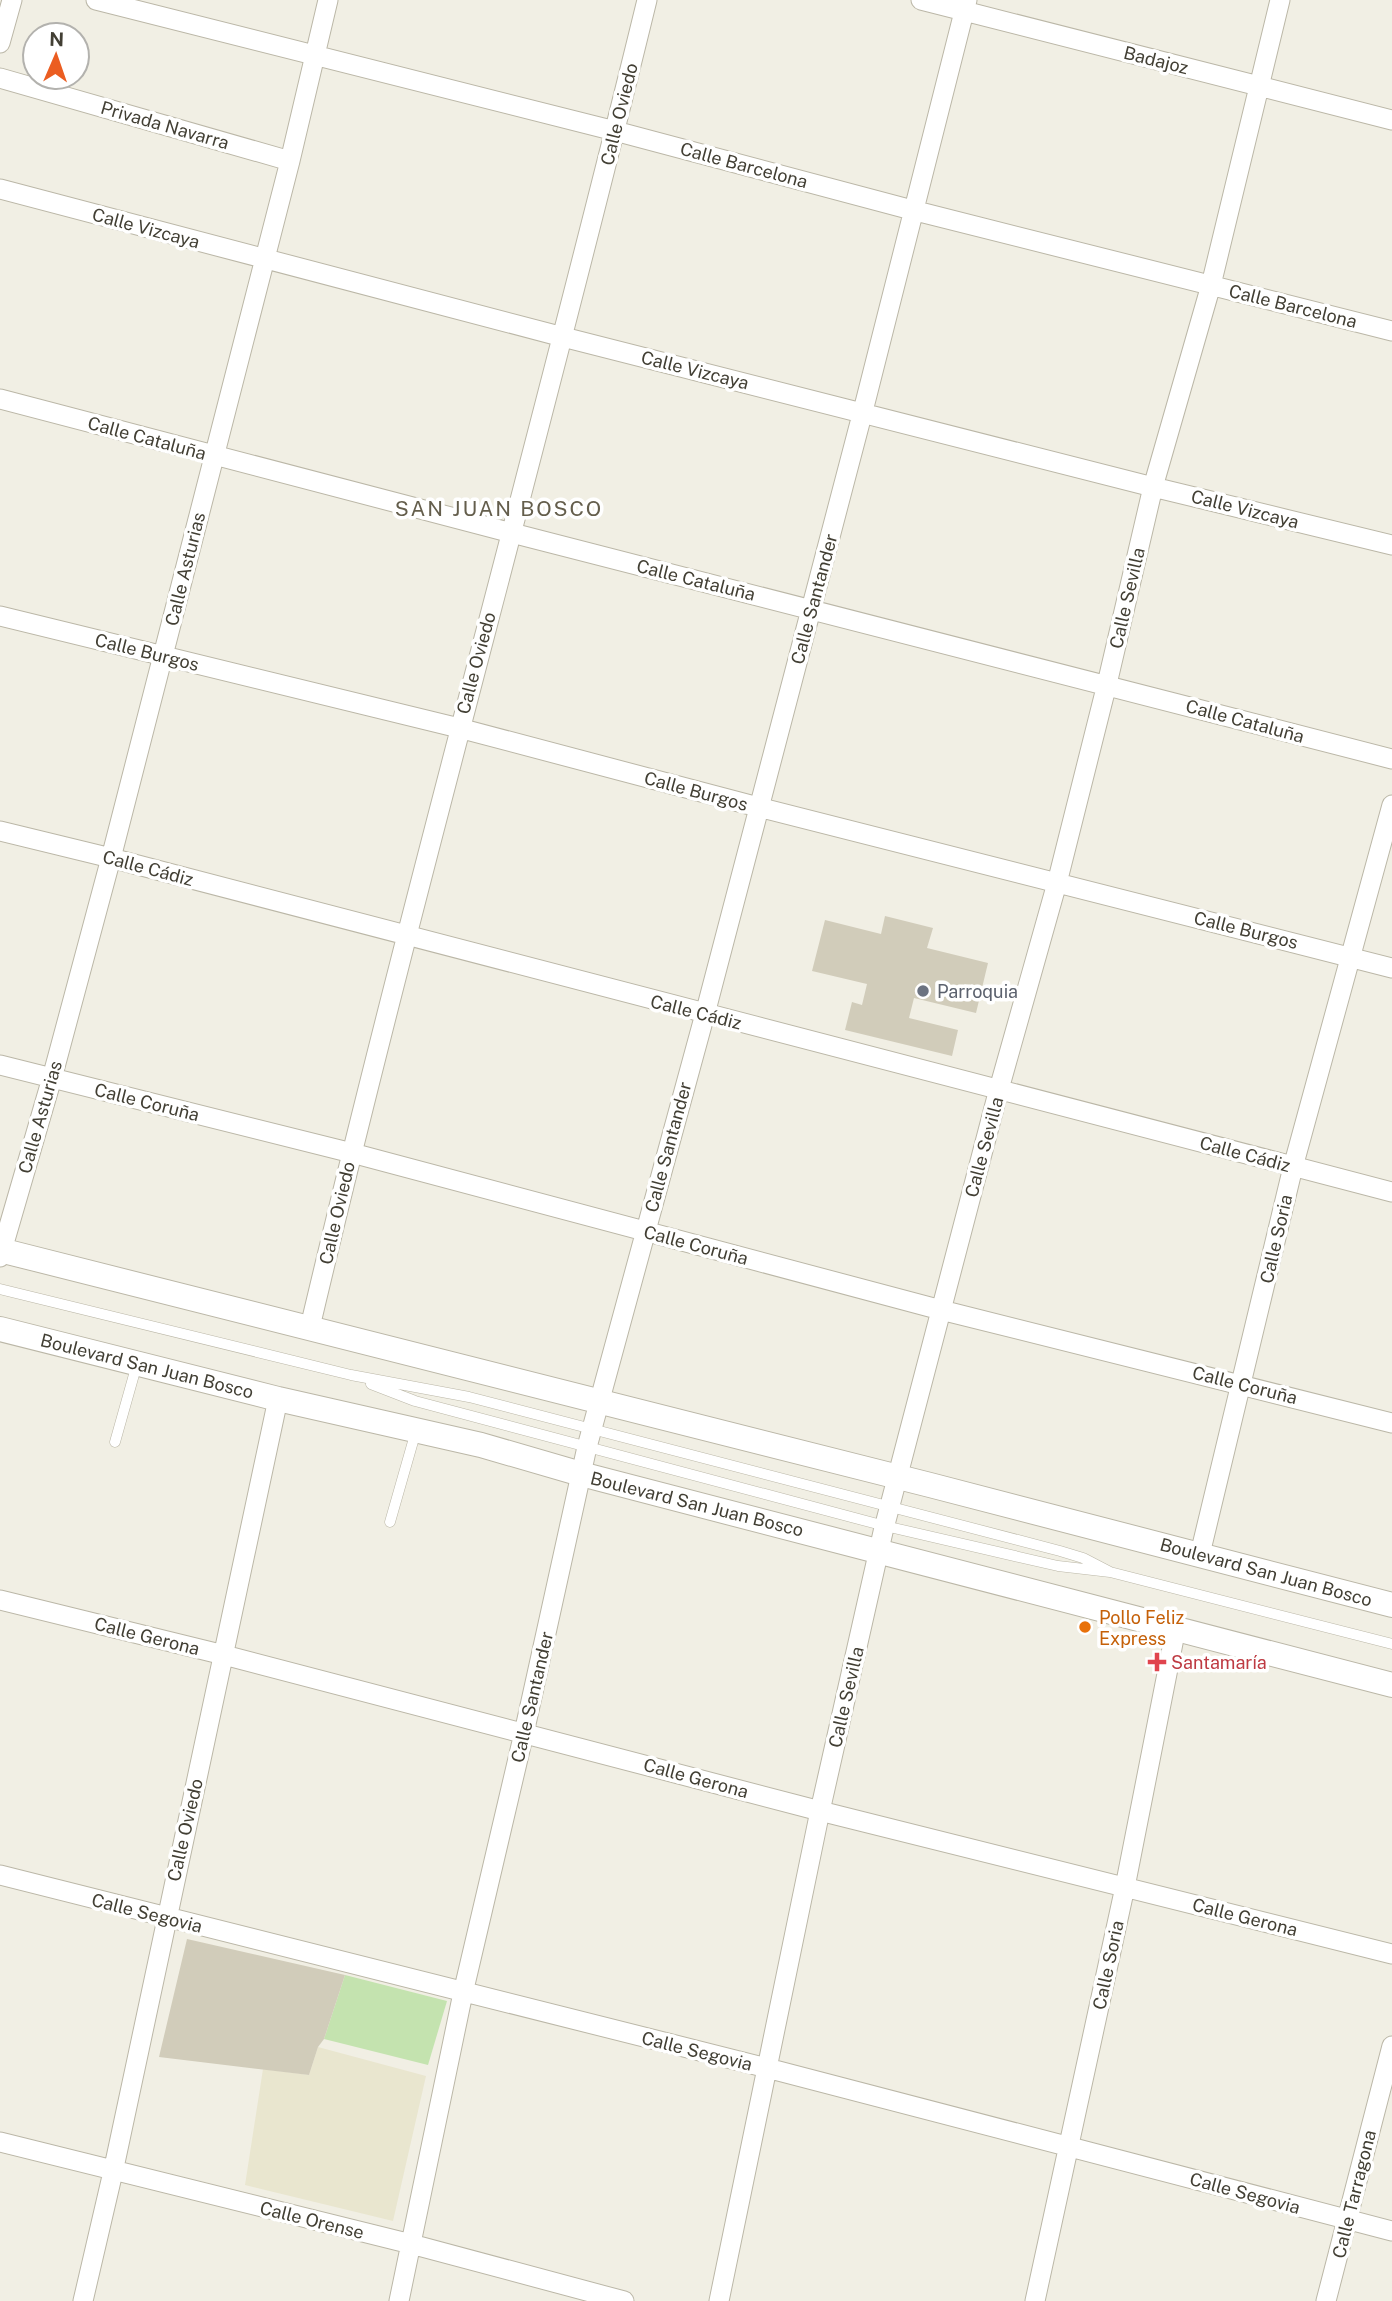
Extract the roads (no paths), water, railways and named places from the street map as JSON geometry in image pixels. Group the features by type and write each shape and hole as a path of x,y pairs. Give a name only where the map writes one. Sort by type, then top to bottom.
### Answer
{"street":[{"path":"0,43 12,0"},
{"name":"Calle Barcelona","path":"96,0 1392,331"},
{"name":"Calle Asturias","path":"0,1253 52,1078 111,858 290,162 328,0"},
{"name":"Calle Oviedo","path":"310,1327 405,936 563,337 647,0"},
{"name":"Badajoz","path":"921,0 965,6 1392,120"},
{"name":"Calle Sevilla","path":"719,2301 820,1811 879,1550 999,1089 1057,883 1153,487 1211,285 1280,0"},
{"name":"Calle Santander","path":"399,2301 463,1993 589,1438 705,1014 863,411 965,6"},
{"name":"Privada Navarra","path":"0,78 290,162"},
{"name":"Calle Vizcaya","path":"0,189 563,337 1392,545"},
{"name":"Calle Cataluña","path":"0,399 1392,759"},
{"name":"Calle Burgos","path":"0,616 459,728 1392,968"},
{"name":"Calle Soria","path":"1200,1554 1293,1167 1392,805"},
{"name":"Calle Cádiz","path":"0,831 1392,1192"},
{"name":"Calle Coruña","path":"0,1065 352,1153 941,1310 1392,1423"},
{"name":"Boulevard San Juan Bosco","path":"0,1253 310,1327 1392,1605"},
{"name":"Boulevard San Juan Bosco","path":"0,1329 278,1399 481,1445 581,1474 1392,1685"},
{"name":"Calle Oviedo","path":"83,2301 278,1399"},
{"name":"Calle Gerona","path":"0,1600 224,1655 820,1811 1392,1954"},
{"name":"Calle Soria","path":"1035,2301 1125,1886 1176,1628"},
{"name":"Calle Segovia","path":"0,1875 766,2068 1392,2231"},
{"name":"Calle Tarragona","path":"1326,2301 1392,2046"},
{"name":"Calle Orense","path":"0,2142 411,2244 624,2301"}],"lane":[{"path":"0,1289 351,1376 470,1397 589,1438 885,1526 1058,1566 1110,1572 1392,1644"},
{"path":"115,1442 137,1364"},
{"path":"351,1376 415,1401 891,1506 1060,1551 1083,1558 1110,1572"},
{"path":"390,1522 416,1430"}],"place":[{"name":"Parroquia","path":"923,991"},
{"name":"Pollo Feliz Express","path":"1085,1627"},
{"name":"Santamaría","path":"1157,1662"}],"district":[{"name":"SAN JUAN BOSCO","path":"499,508"}]}
